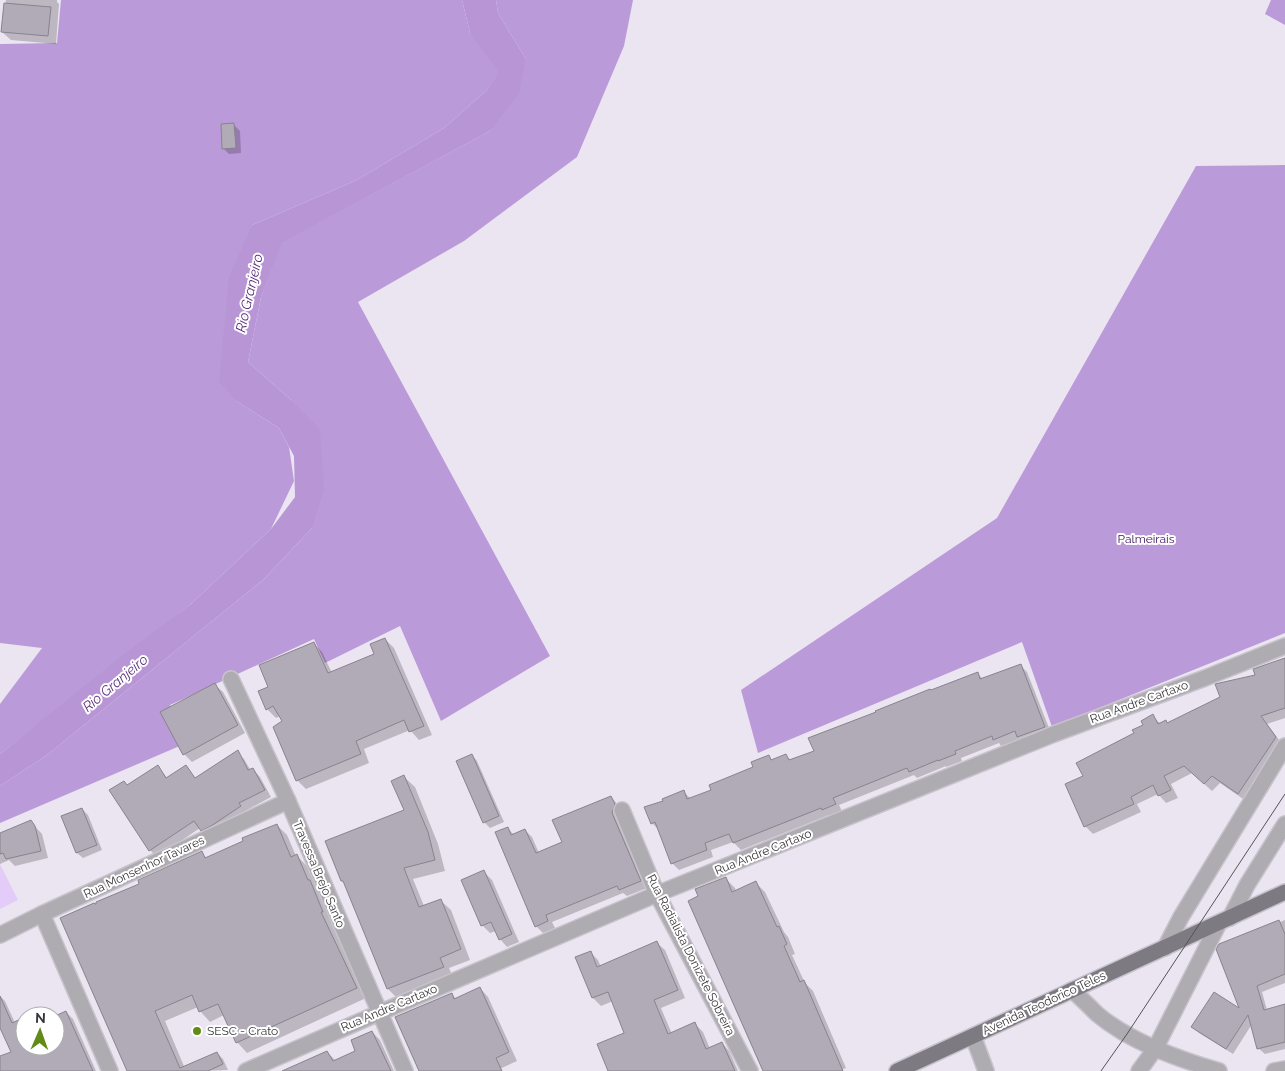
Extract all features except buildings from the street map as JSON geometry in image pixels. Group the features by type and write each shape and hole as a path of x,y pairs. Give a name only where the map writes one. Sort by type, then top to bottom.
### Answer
{"main road":[{"name":"Avenida Teodorico Teles","path":"897,1071 1285,892"}],"street":[{"name":"Rua Andre Cartaxo","path":"246,1071 379,1012 658,894 1054,734 1285,646"},
{"name":"Travessa Brejo Santo","path":"231,679 288,801 405,1071"},
{"path":"1165,948 1181,917 1285,746"},
{"name":"Rua Monsenhor Tavares","path":"0,935 288,801"},
{"name":"Rua Radialista Donizete Sobreira","path":"622,810 658,894 750,1071"},
{"path":"1139,1071 1155,1049 1225,920 1285,824"},
{"path":"42,914 110,1071"},
{"path":"1072,990 1098,1014 1127,1034 1155,1049 1190,1063 1219,1071"},
{"path":"973,1036 986,1071"},
{"path":"1274,1071 1285,1069"}],"shaded area":[{"path":"0,864 18,900 0,909"}],"green space":[{"path":"61,0 462,0 470,33 505,54 500,73 486,91 444,128 357,180 252,225 236,401 279,428 289,447 294,481 271,529 191,604 0,754 0,704 42,648 0,643 0,44 57,43"},
{"path":"496,0 633,0 624,46 577,157 464,241 358,302 550,656 441,721 400,626 325,663 314,639 170,705 189,742 0,823 0,786 47,755 264,579 312,528 291,400 248,362 261,297 281,243 490,131 526,59 498,13"},
{"path":"1271,0 1285,0 1285,25 1265,14"},
{"name":"Palmeirais","path":"1285,165 1285,633 1052,727 1022,642 758,753 741,690 997,518 1196,166"}],"water":[{"name":"Rio Granjeiro","path":"462,0 496,0 498,13 526,59 519,93 490,131 282,243 261,297 248,362 320,429 324,489 312,528 264,579 47,755 0,786 0,754 119,658 191,604 271,529 295,497 294,456 279,428 236,401 219,381 229,277 252,225 357,180 444,128 486,91 499,73 470,33"}],"tram line":[{"path":"1101,1071 1285,794"}],"place":[{"name":"SESC - Crato","path":"197,1031"}]}
